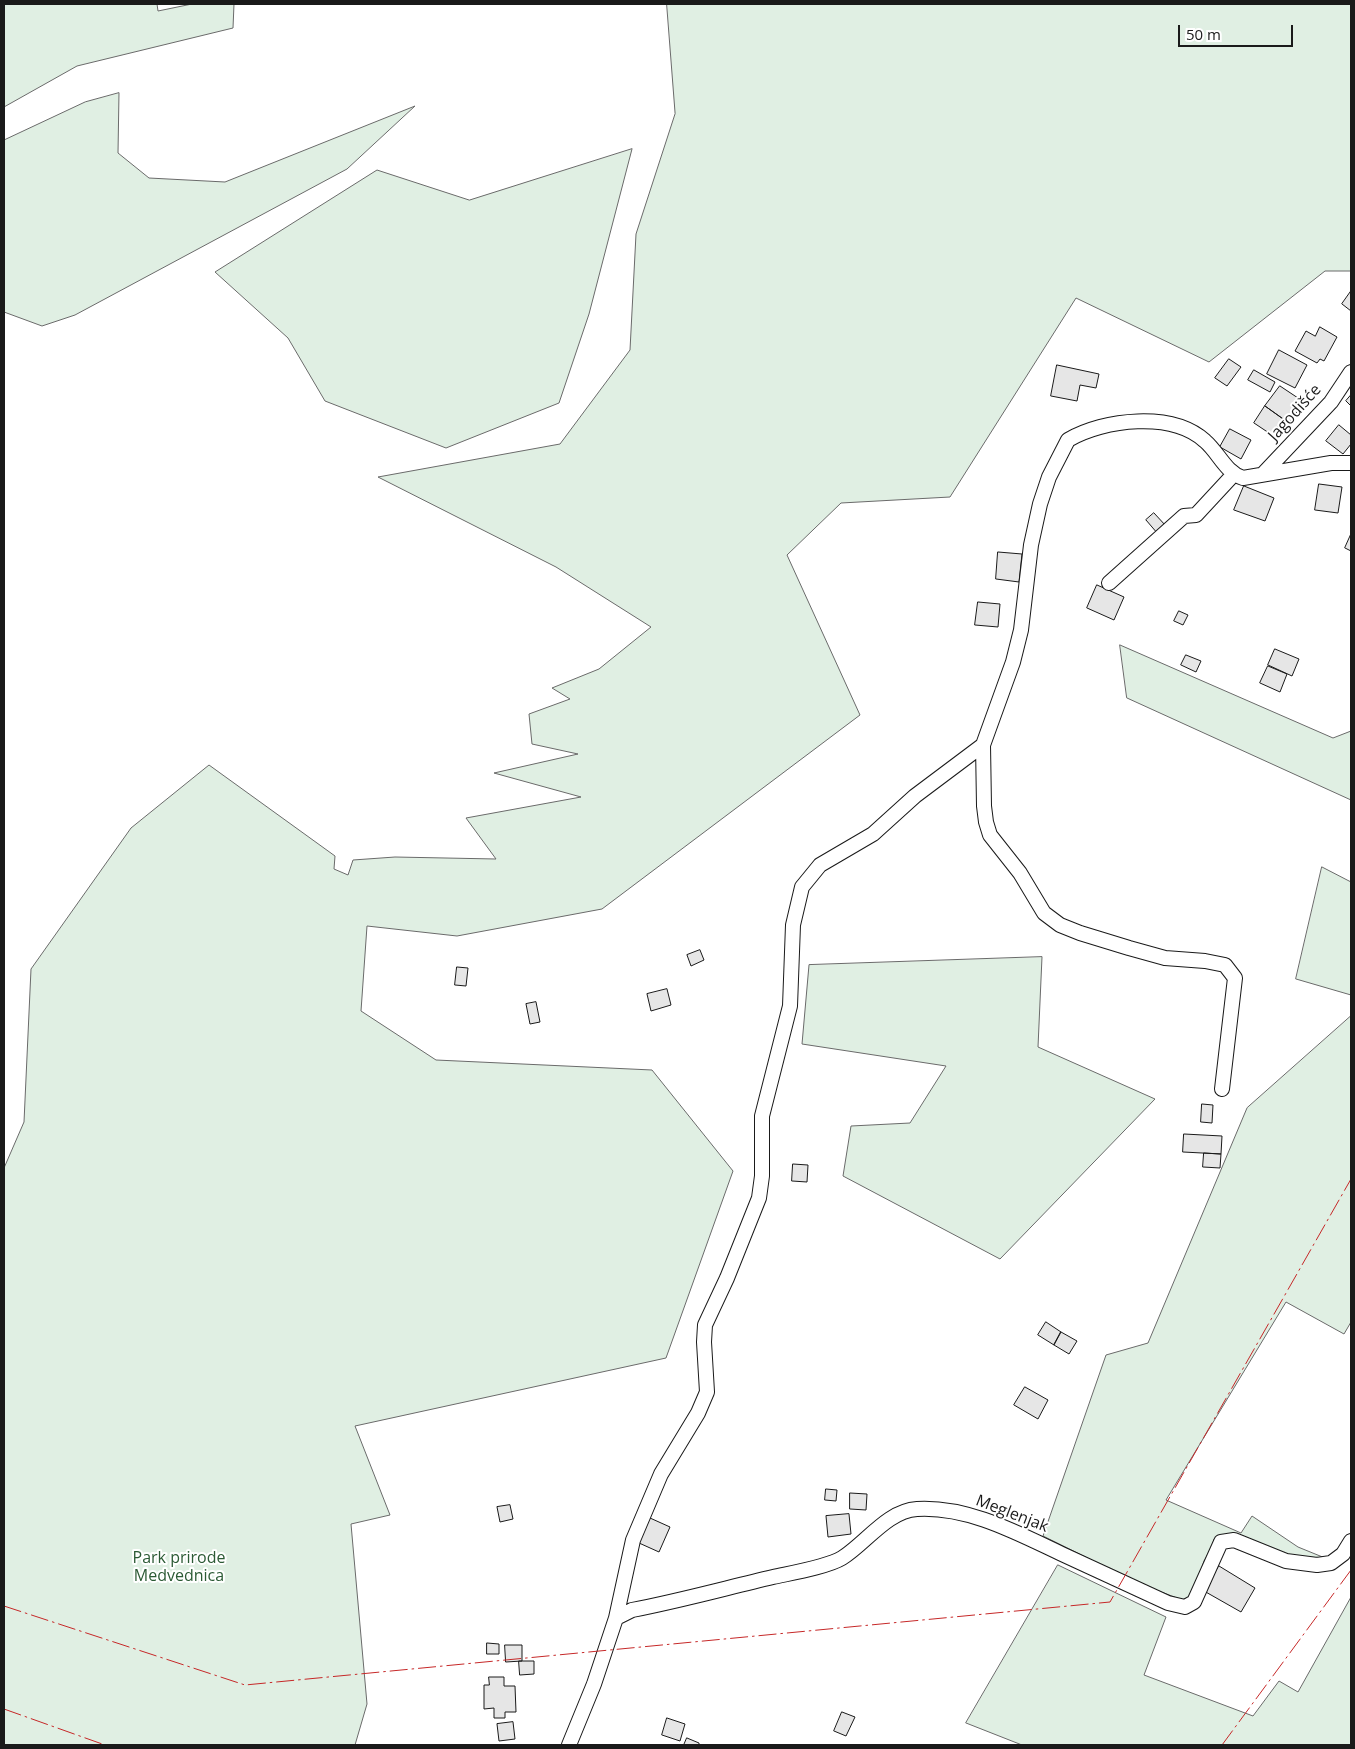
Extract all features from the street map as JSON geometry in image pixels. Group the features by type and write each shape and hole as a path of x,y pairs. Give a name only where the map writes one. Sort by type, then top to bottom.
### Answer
{"street":[{"name":"Jagodišće","path":"1262,475 1331,402 1351,372"},
{"path":"1222,1089 1235,978 1225,965 1205,961 1165,958 1080,934 1060,925 1044,913 1020,873 990,835 984,806 983,745 1013,662 1021,630 1031,545 1040,504 1049,477 1068,440 1100,426 1155,421 1184,427 1204,440 1216,452 1229,471 1242,478 1331,463 1351,463"},
{"path":"1109,583 1184,516 1196,515 1234,474"},
{"path":"569,1745 594,1684 616,1618 633,1540 639,1523 660,1474 698,1413 707,1392 704,1342 705,1325 727,1278 759,1198 762,1176 762,1116 790,1006 794,925 802,887 820,865 873,834 915,796 983,745"},
{"name":"Meglenjak","path":"616,1618 632,1610 811,1568 840,1559 864,1542 885,1522 900,1513 916,1509 957,1512 979,1518 1025,1537 1168,1604 1184,1607 1194,1602 1221,1542 1234,1540 1286,1560 1317,1565 1331,1563 1343,1554 1351,1541"}],"green space":[{"path":"4,4 157,4 158,11 192,4 234,4 233,28 77,66 4,107"},
{"name":"Park prirode Medvednica","path":"667,4 1351,4 1351,271 1325,271 1209,362 1076,298 950,497 841,503 787,555 860,715 602,909 457,936 367,926 361,1011 436,1060 652,1070 733,1171 666,1358 355,1426 390,1515 351,1524 367,1704 355,1745 4,1745 4,1168 24,1122 31,969 131,828 209,765 335,856 334,869 348,875 353,860 395,857 496,859 466,818 581,797 494,773 578,754 532,744 529,714 570,699 552,688 599,669 651,627 556,567 378,477 560,444 630,350 636,234 675,114"},
{"path":"119,93 118,153 149,178 225,182 415,106 347,169 75,315 42,326 4,312 4,140 85,102"},
{"path":"632,149 589,314 559,403 446,448 325,401 288,338 215,272 377,170 469,200"},
{"path":"1120,645 1333,738 1351,731 1351,800 1127,698"},
{"path":"1322,867 1351,882 1351,995 1296,979"},
{"path":"1042,957 1038,1047 1155,1099 1000,1259 843,1176 851,1126 910,1123 946,1066 802,1044 809,965"},
{"path":"1351,1016 1351,1322 1344,1334 1286,1302 1166,1500 1241,1533 1252,1516 1298,1547 1325,1558 1287,1556 1234,1536 1214,1539 1204,1561 1193,1596 1185,1601 1140,1584 1043,1536 1106,1355 1148,1343 1247,1108"},
{"path":"1058,1565 1166,1617 1144,1675 1253,1716 1279,1681 1298,1692 1351,1597 1351,1745 1022,1745 966,1723"}],"building":[{"path":"1351,291 1351,311 1342,304"},
{"path":"1320,327 1337,337 1324,361 1320,359 1317,363 1295,351 1306,331 1315,336"},
{"path":"1279,350 1307,365 1295,388 1267,374"},
{"path":"1229,359 1241,367 1227,386 1215,378"},
{"path":"1057,365 1099,374 1096,388 1080,385 1077,401 1051,396"},
{"path":"1254,370 1275,382 1270,392 1248,380"},
{"path":"1280,386 1304,402 1289,423 1265,406"},
{"path":"1351,395 1351,406 1346,401"},
{"path":"1265,406 1283,419 1272,435 1254,423"},
{"path":"1339,425 1351,435 1351,444 1343,454 1326,441"},
{"path":"1230,429 1251,440 1241,459 1220,447"},
{"path":"1319,484 1342,487 1338,513 1315,510"},
{"path":"1244,486 1274,498 1265,521 1234,510"},
{"path":"1154,513 1166,526 1158,534 1146,520"},
{"path":"1351,534 1351,551 1345,548"},
{"path":"998,552 1022,554 1019,582 996,579"},
{"path":"1097,585 1124,597 1114,620 1087,608"},
{"path":"978,602 1000,604 998,627 975,625"},
{"path":"1179,611 1188,615 1183,625 1174,621"},
{"path":"1275,649 1299,659 1292,676 1268,665"},
{"path":"1186,655 1201,661 1196,672 1181,665"},
{"path":"1268,666 1287,674 1280,692 1260,683"},
{"path":"700,950 704,960 691,966 687,955"},
{"path":"457,967 468,968 466,986 455,985"},
{"path":"667,989 671,1005 651,1011 647,994"},
{"path":"536,1002 540,1022 530,1024 526,1004"},
{"path":"1202,1104 1213,1105 1212,1123 1201,1122"},
{"path":"1184,1134 1222,1136 1221,1154 1183,1152"},
{"path":"1204,1153 1221,1154 1220,1168 1203,1167"},
{"path":"793,1164 808,1165 807,1182 792,1181"},
{"path":"1046,1322 1061,1332 1054,1345 1038,1335"},
{"path":"1061,1332 1077,1341 1069,1354 1054,1345"},
{"path":"1025,1387 1048,1400 1038,1419 1014,1405"},
{"path":"826,1489 837,1490 836,1501 825,1500"},
{"path":"850,1493 867,1494 866,1510 850,1509"},
{"path":"510,1505 513,1519 500,1522 497,1507"},
{"path":"849,1514 851,1534 828,1537 826,1516"},
{"path":"650,1518 670,1527 659,1552 639,1543"},
{"path":"1219,1566 1255,1588 1241,1612 1204,1591"},
{"path":"487,1643 499,1644 499,1654 487,1654"},
{"path":"505,1645 522,1645 522,1661 506,1662"},
{"path":"519,1661 534,1661 534,1674 520,1675"},
{"path":"489,1677 504,1677 504,1686 515,1686 516,1712 505,1712 505,1718 494,1718 494,1708 484,1709 484,1685 489,1685"},
{"path":"842,1712 855,1717 846,1736 834,1731"},
{"path":"667,1718 685,1724 680,1741 662,1735"},
{"path":"513,1722 515,1739 499,1741 497,1724"},
{"path":"687,1738 699,1743 699,1745 684,1745"}],"power":[{"path":"4,1606 245,1685 1110,1602 1351,1179"},
{"path":"1222,1745 1351,1570"},
{"path":"4,1709 105,1745"}]}
